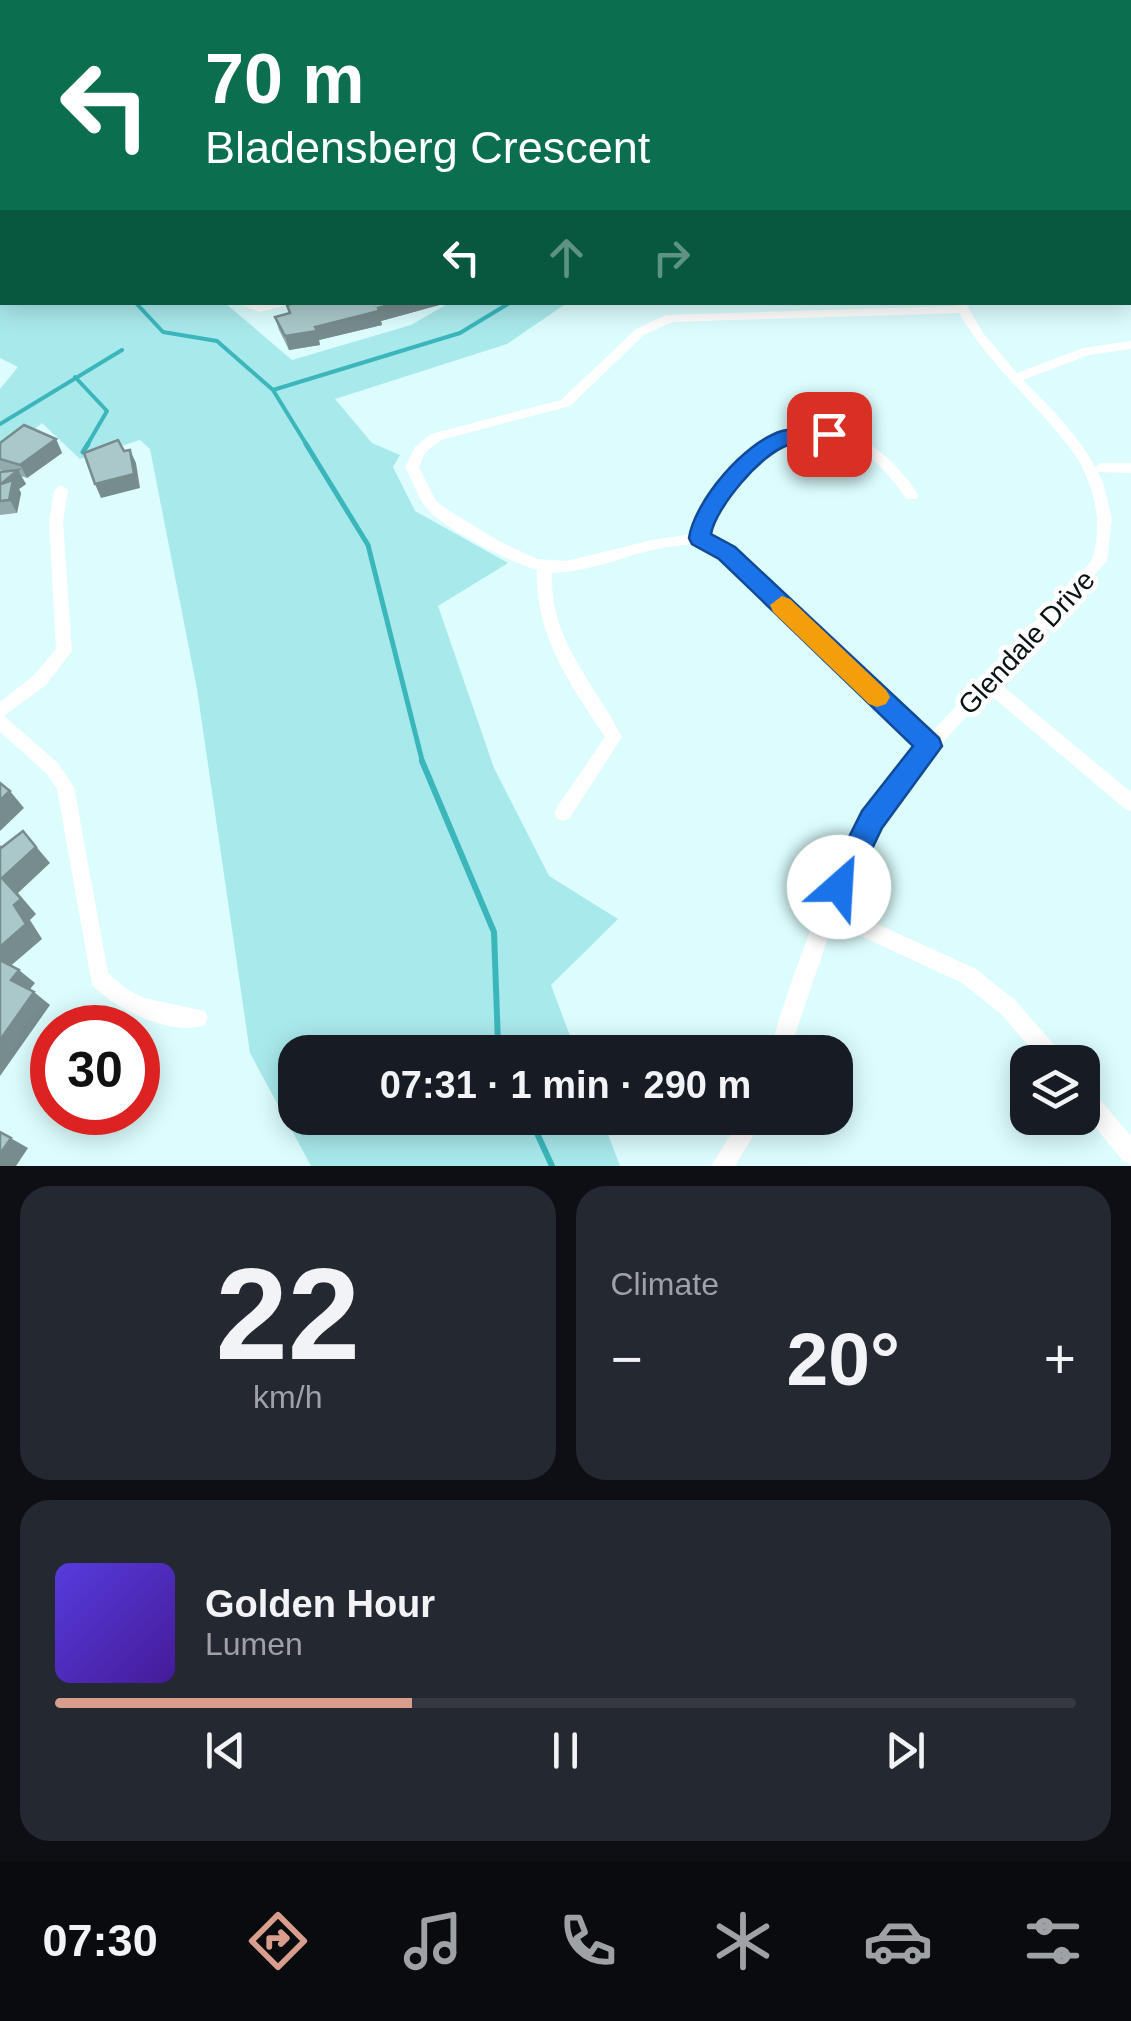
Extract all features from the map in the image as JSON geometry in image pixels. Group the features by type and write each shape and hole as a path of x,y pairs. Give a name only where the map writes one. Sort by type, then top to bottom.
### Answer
{"street":[{"path":"250,305 276,305"},
{"path":"930,746 727,553 700,538 567,566 545,566 522,558 430,504 412,467 428,442 448,432 536,414 565,403 640,332 670,318 960,306"},
{"name":"Glendale Drive","path":"784,1035 828,910 872,820 902,776 1100,560 1114,515 1101,468 1073,429 978,335 960,306"},
{"path":"1018,378 1087,351 1131,344"},
{"path":"700,538 703,518 759,450 787,436 829,434 855,439 874,451 910,494"},
{"path":"1101,468 1131,468"},
{"path":"0,711 40,680 64,650 56,521 61,490"},
{"path":"545,566 543,595 551,624 569,665 614,737 563,814"},
{"path":"988,684 1104,784 1130,801"},
{"path":"0,722 52,768 65,788 98,978 118,996 154,1012 198,1018"},
{"path":"828,910 969,976 1008,1007 1041,1045"},
{"path":"1100,1115 1131,1152"},
{"path":"722,1166 742,1135"}],"shaded area":[{"path":"0,305 227,305 292,360 411,325 446,305 564,305 507,344 335,399 372,443 400,455 393,467 415,511 508,563 438,606 494,768 549,876 618,919 551,985 570,1035 278,1035 278,1105 250,1053 197,689 150,449 140,440 80,459 42,423 0,457 0,389 18,367 0,358"},
{"path":"294,1135 608,1135 620,1166 311,1166"}],"building":[{"path":"287,305 388,305 378,308 379,311 315,327 317,331 285,336 275,317 290,313"},
{"path":"24,425 56,439 20,465 0,459 0,443"},
{"path":"118,440 124,451 130,450 134,474 95,484 84,453"},
{"path":"18,470 1,484 13,480 9,500 0,501 0,472"},
{"path":"0,783 10,791 0,800"},
{"path":"23,831 36,847 2,878 21,899 14,905 26,924 0,947 0,846"},
{"path":"0,960 19,970 11,980 34,992 0,1040"},
{"path":"0,1132 11,1138 0,1154"}],"waterway":[{"path":"138,305 163,332 217,341 273,390"},
{"path":"273,390 460,333 506,305"},
{"path":"76,378 122,350"},
{"path":"0,424 76,378"},
{"path":"76,378 107,411 86,447"},
{"path":"273,390 308,447"},
{"path":"83,452 88,444"},
{"path":"306,444 368,545 423,762"},
{"path":"423,762 494,932 498,1035"},
{"path":"538,1135 552,1166"}],"slow traffic":[{"path":"782,605 877,697"}],"route":[{"path":"829,434 787,436 759,450 703,518 700,538 727,553 930,746 902,776 872,820 839,887"}]}
